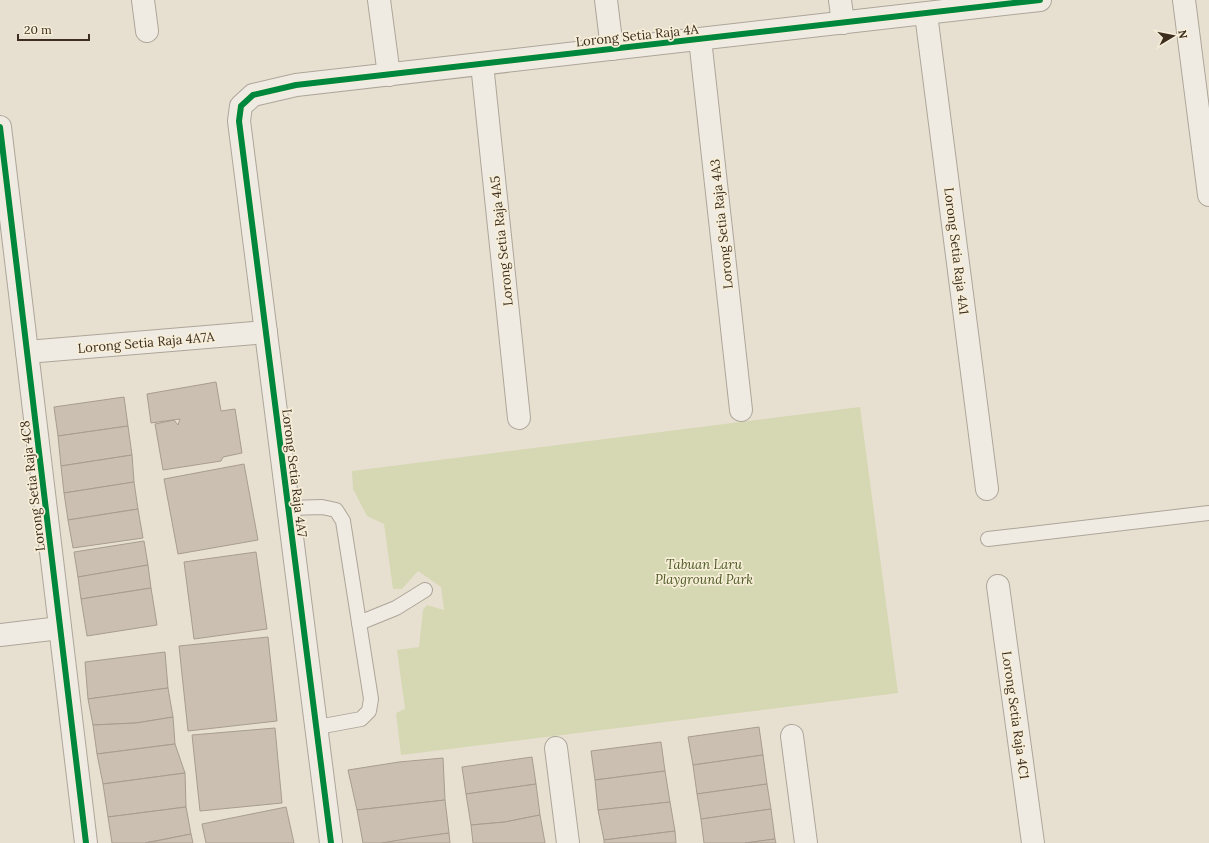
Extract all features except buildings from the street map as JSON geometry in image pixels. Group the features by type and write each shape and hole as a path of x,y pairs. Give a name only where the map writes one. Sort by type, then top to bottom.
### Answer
{"street":[{"path":"143,0 147,31"},
{"path":"379,0 389,75"},
{"path":"606,0 612,49"},
{"path":"840,0 843,23"},
{"name":"Lorong Setia Raja 4A","path":"241,106 253,95 296,85 1040,0"},
{"path":"1184,0 1209,195"},
{"name":"Lorong Setia Raja 4A1","path":"926,14 987,489"},
{"name":"Lorong Setia Raja 4A3","path":"700,39 741,410"},
{"name":"Lorong Setia Raja 4A5","path":"482,64 519,418"},
{"name":"Lorong Setia Raja 4A7","path":"241,106 239,121 318,727 331,843"},
{"name":"Lorong Setia Raja 4C8","path":"0,127 86,843"},
{"name":"Lorong Setia Raja 4A7A","path":"27,352 266,332"},
{"name":"Lorong Setia Raja 4C1","path":"998,586 1033,843"},
{"path":"0,635 60,628"},
{"path":"792,736 806,843"},
{"path":"556,748 568,843"}],"lane":[{"path":"289,508 322,507 336,510 344,521 371,699 369,711 361,718 318,727"},
{"path":"988,539 1209,513"},
{"path":"359,623 396,608 425,590"}],"green space":[{"name":"Tabuan Laru Playground Park","path":"860,407 898,693 401,755 396,713 405,709 397,650 419,647 423,610 427,605 444,610 441,587 418,571 402,589 393,589 384,524 367,516 353,489 352,471"}],"cycle path":[{"path":"331,843 239,121 241,106 253,95 296,85 1040,0"},
{"path":"0,127 86,843"}]}
